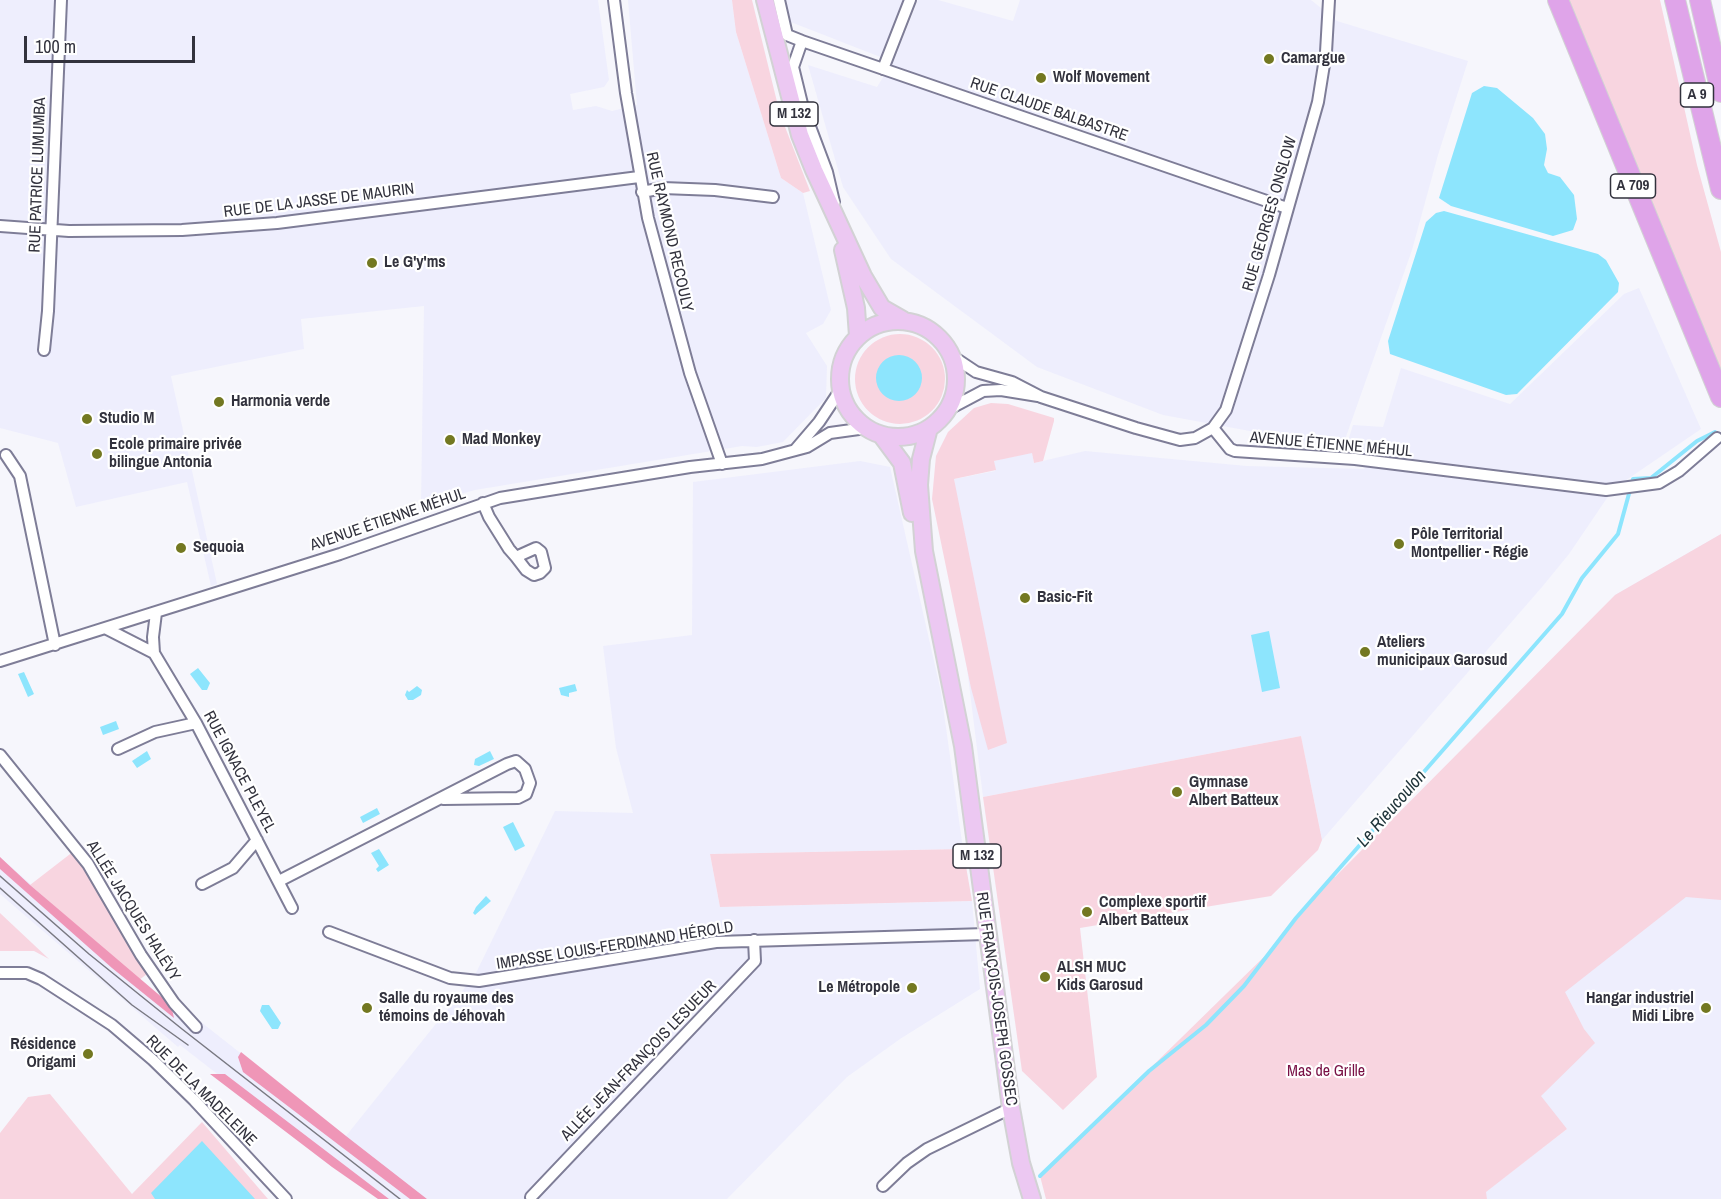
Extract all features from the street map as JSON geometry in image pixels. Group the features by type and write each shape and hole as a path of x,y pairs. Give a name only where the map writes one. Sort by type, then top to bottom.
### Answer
{"highway":[{"name":"A 709","path":"1558,0 1721,397"},
{"name":"A 9","path":"1675,0 1721,189"},
{"name":"A 9","path":"1700,0 1721,92"}],"main road":[{"name":"M 132","path":"765,0 800,135 837,223 882,308 903,320"},
{"name":"M 132","path":"837,223 856,308 858,336"},
{"path":"903,320 930,330 943,341 952,356 956,386 949,409 929,428 900,437 882,436 866,428 852,414 841,389 843,360 858,336 883,322 903,320"},
{"name":"RUE FRANÇOIS-JOSEPH GOSSEC","path":"924,551 924,524 919,485 921,459 929,428"},
{"name":"RUE FRANÇOIS-JOSEPH GOSSEC","path":"882,436 902,463 914,525 924,551 963,746 986,934 1011,1108 1021,1163 1032,1199"}],"street":[{"name":"RUE PATRICE LUMUMBA","path":"44,350 61,0"},
{"name":"RUE RAYMOND RECOULY","path":"615,0 642,192 676,328 722,464"},
{"path":"779,0 787,35 802,41 793,67 809,126 832,188 837,223"},
{"path":"883,69 910,0"},
{"name":"RUE GEORGES ONSLOW","path":"1213,428 1226,410 1318,102 1326,52 1329,0"},
{"name":"RUE CLAUDE BALBASTRE","path":"802,41 1287,208"},
{"name":"RUE DE LA JASSE DE MAURIN","path":"0,226 51,230 175,231 277,223 639,177"},
{"path":"642,192 663,188 694,189 772,197"},
{"path":"952,356 976,372 1026,387 1041,397"},
{"path":"795,450 819,422 841,389"},
{"path":"949,409 983,391 1001,390 1041,397 1180,440 1195,438 1213,428"},
{"name":"AVENUE ÉTIENNE MÉHUL","path":"0,661 359,548 483,503 590,482 762,459 807,447 830,433 866,428"},
{"name":"AVENUE ÉTIENNE MÉHUL","path":"1213,428 1235,451 1355,459 1568,487 1633,488 1659,483 1679,471 1717,438"},
{"path":"6,455 20,476 55,645"},
{"path":"483,503 489,517 516,557"},
{"path":"154,653 156,613"},
{"path":"107,629 154,653"},
{"name":"RUE IGNACE PLEYEL","path":"154,653 196,723 292,908"},
{"path":"118,749 155,732 196,723"},
{"name":"ALLÉE JACQUES HALÉVY","path":"0,755 88,864 141,955 174,1003 196,1027"},
{"path":"279,881 516,761 525,769 530,783 526,794 518,798 442,799"},
{"path":"202,884 233,868 257,840"},
{"name":"IMPASSE LOUIS-FERDINAND HÉROLD","path":"329,932 450,978 479,981 716,942 986,934"},
{"name":"ALLÉE JEAN-FRANÇOIS LESUEUR","path":"531,1197 755,961 754,940"},
{"name":"RUE DE LA MADELEINE","path":"0,973 27,974 60,991 112,1025 153,1060 286,1199"},
{"path":"883,1186 907,1163 927,1149 1011,1108"}],"shaded area":[{"path":"0,0 598,0 609,80 604,87 570,94 573,110 596,106 612,111 637,105 628,0 732,0 736,32 781,178 803,193 831,310 823,324 806,333 827,366 826,398 783,442 757,447 742,446 475,490 421,505 424,306 301,319 304,349 171,376 217,584 211,586 187,482 76,507 58,443 0,428"},
{"path":"783,0 906,0 883,58 788,21"},
{"path":"918,0 938,0 1013,21 1020,0 1311,0 1337,21 1468,61 1438,155 1412,250 1342,448 1163,415 1037,367 891,259 843,187 808,65 877,87 895,58"},
{"path":"1639,288 1701,429 1619,485 1607,498 1569,554 1542,587 1322,840 1301,736 983,797 963,636 954,479 995,471 994,461 1032,452 1034,463 1085,451 1247,466 1365,469 1346,447 1353,425 1383,427 1401,368 1510,404 1624,294"},
{"path":"860,461 890,467 941,692 963,849 710,854 720,907 972,901 980,989 900,1039 847,1077 727,1199 378,1199 180,1045 178,1047 0,894 0,857 139,980 171,1004 176,996 192,1015 346,1136 475,975 555,811 633,813 616,748 603,646 692,635 693,482"},
{"path":"1721,534 1721,1199 1487,1199 1485,1192 1567,1129 1524,1112 1615,595"},
{"path":"0,857 171,1005 174,1018 112,968 0,869"},
{"path":"241,1052 427,1199 410,1199 243,1072 238,1057"},
{"path":"210,1074 225,1074 389,1199 378,1199 332,1167"}],"green space":[{"path":"732,0 752,0 780,114 810,191 803,193 781,178 736,32"},
{"path":"1568,0 1660,0 1697,165 1721,252 1721,373"},
{"path":"900,334 917,337 932,347 942,362 945,379 942,396 932,411 917,421 900,424 883,421 868,411 858,396 855,379 858,362 868,347 883,337"},
{"path":"991,403 1008,404 1054,418 1054,421 1043,461 1034,463 1032,453 994,461 996,470 954,479 1007,743 988,750 971,688 932,499 936,456 948,432 974,408"},
{"name":"Mas de Grille","path":"1721,534 1721,900 1686,897 1565,992 1584,1029 1595,1043 1541,1096 1567,1129 1486,1192 1487,1199 1046,1199 1040,1176 1273,948 1333,876 1335,877 1615,595"},
{"name":"Complexe sportif Albert Batteux","path":"1301,736 1322,840 1318,850 1271,896 1080,928 1097,1077 1063,1110 1022,1071 983,797"},
{"path":"963,849 972,901 720,907 710,854"},
{"path":"74,851 85,866 147,974 139,980 30,885"},
{"path":"0,913 49,959 34,951 0,951"},
{"path":"50,1094 132,1194 202,1122 268,1199 0,1199 0,1133 28,1097"}],"water":[{"path":"1484,86 1497,88 1533,118 1545,134 1547,149 1544,165 1548,173 1560,177 1574,195 1577,219 1573,230 1553,236 1451,206 1439,198 1472,93"},
{"path":"1444,211 1598,254 1606,260 1619,283 1618,292 1517,394 1506,395 1390,354 1388,341 1426,222 1436,213"},
{"path":"899,355 908,356 916,361 921,369 921,387 916,395 908,400 899,401 890,400 882,395 877,387 876,378 877,369 882,361 890,356"},
{"path":"1269,631 1280,688 1262,692 1251,635"},
{"path":"198,668 210,683 207,690 202,690 190,674"},
{"path":"24,672 34,694 28,697 18,674"},
{"path":"575,684 577,691 569,693 569,697 561,695 559,688"},
{"path":"417,686 422,690 421,695 408,700 405,695 407,690 409,692"},
{"path":"116,721 119,729 103,735 100,727"},
{"path":"147,751 151,759 137,768 132,761"},
{"path":"490,751 494,759 479,766 474,765 475,759"},
{"path":"377,808 380,814 363,823 360,817"},
{"path":"513,822 525,846 515,851 503,827"},
{"path":"379,849 389,865 378,872 376,869 379,866 371,853"},
{"path":"486,896 491,901 475,915 473,913 476,907"},
{"path":"262,1005 269,1005 281,1023 278,1029 272,1029 260,1011"},
{"path":"202,1141 255,1199 155,1199 151,1193"}],"waterway":[{"name":"Le Rieucoulon","path":"1040,1176 1149,1071 1206,1025 1244,986 1296,918 1562,614 1582,578 1618,534 1633,479 1651,478 1697,441 1715,432"}],"tram line":[{"path":"0,876 89,954 400,1199"},
{"path":"0,888 132,1005 188,1045"}],"place":[{"name":"Camargue","path":"1269,59"},
{"name":"Wolf Movement","path":"1041,78"},
{"name":"Le G'y'ms","path":"372,263"},
{"name":"Harmonia verde","path":"219,402"},
{"name":"Studio M","path":"87,419"},
{"name":"Mad Monkey","path":"450,440"},
{"name":"Ecole primaire privée bilingue Antonia","path":"97,454"},
{"name":"Pôle Territorial Montpellier - Régie","path":"1399,544"},
{"name":"Sequoia","path":"181,548"},
{"name":"Basic-Fit","path":"1025,598"},
{"name":"Ateliers municipaux Garosud","path":"1365,652"},
{"name":"Gymnase Albert Batteux","path":"1177,792"},
{"name":"Complexe sportif Albert Batteux","path":"1087,912"},
{"name":"ALSH MUC Kids Garosud","path":"1045,977"},
{"name":"Le Métropole","path":"912,988"},
{"name":"Salle du royaume des témoins de Jéhovah","path":"367,1008"},
{"name":"Hangar industriel Midi Libre","path":"1706,1008"},
{"name":"Résidence Origami","path":"88,1054"}]}
